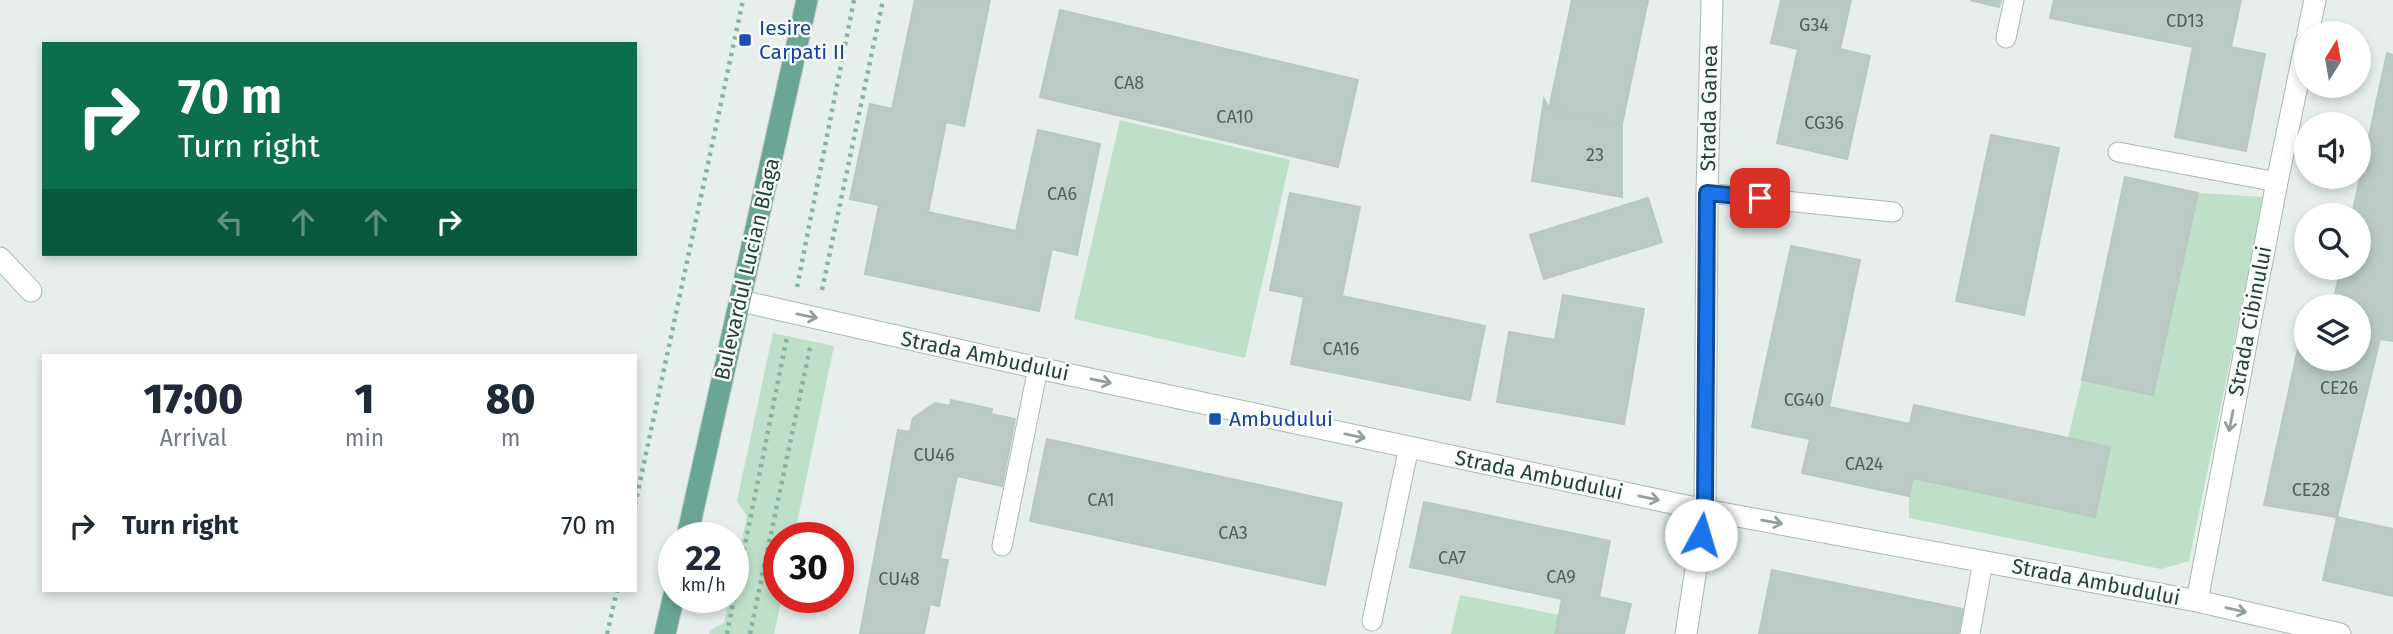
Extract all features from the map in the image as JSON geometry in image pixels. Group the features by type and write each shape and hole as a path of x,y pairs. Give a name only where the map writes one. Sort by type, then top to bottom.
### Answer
{"main road":[{"name":"Bulevardul Lucian Blaga","path":"690,522 807,0"},
{"path":"665,634 670,613"}],"street":[{"name":"Strada Ganea","path":"1686,634 1705,510 1707,193 1712,0"},
{"path":"2311,21 2315,0"},
{"name":"Strada Cibinului","path":"2197,601 2294,98"},
{"path":"0,258 31,291"},
{"name":"Strada Ambudului","path":"741,301 1038,368 1705,510 2197,601 2332,633"}],"lane":[{"path":"2006,38 2014,0"},
{"path":"2118,152 2277,182"},
{"path":"1707,193 1893,212"},
{"path":"1002,546 1038,368"},
{"path":"1372,621 1409,447"},
{"path":"1970,634 1983,561"}],"path":[{"path":"637,496 743,0"},
{"path":"607,634 617,592"}],"green space":[{"path":"1120,120 1290,160 1245,358 1074,319"},
{"path":"2198,193 2264,197 2189,561 2161,569 1909,518 1909,496 1913,478 2110,447 2068,438 2082,380 2153,395"},
{"path":"773,333 834,346 797,522 763,522 763,613 779,613 774,634 709,634 710,630 724,623 726,613 749,613 749,522 746,522 747,516 737,501"},
{"path":"1460,595 1559,615 1555,634 1451,634"}],"building":[{"path":"915,0 990,0 964,126 946,122 928,212 1016,231 1038,130 1100,144 1077,255 1052,249 1039,311 865,274 879,205 850,199 870,104 892,109"},
{"path":"1572,0 1648,0 1622,124 1549,109"},
{"path":"1781,0 1851,0 1840,49 1870,56 1847,159 1777,143 1798,49 1771,43"},
{"path":"1970,0 2001,0 1999,7"},
{"path":"2054,0 2241,0 2231,47 2265,54 2246,151 2175,137 2193,47 2050,18"},
{"path":"1060,10 1358,80 1338,167 1040,97"},
{"path":"2387,53 2393,55 2393,341 2380,339 2337,517 2264,505 2294,367 2294,371 2371,371 2371,294 2335,294 2338,280 2371,280 2371,203 2355,203 2358,189 2371,189 2371,127"},
{"path":"1544,99 1549,109 1622,124 1622,197 1532,181"},
{"path":"1991,135 2059,148 2024,315 1956,301"},
{"path":"2125,177 2198,193 2153,395 2082,380"},
{"path":"1290,193 1360,207 1342,296 1485,326 1470,400 1291,364 1304,297 1270,290"},
{"path":"1648,198 1662,242 1544,279 1530,235"},
{"path":"1791,246 1860,260 1829,407 1910,424 1914,405 2110,447 2095,517 1913,478 1909,496 1802,473 1810,439 1752,427"},
{"path":"1563,295 1644,309 1624,424 1497,402 1509,332 1555,340"},
{"path":"951,400 992,409 991,414 1015,419 1002,486 957,476 940,559 948,560 939,606 930,604 924,634 860,634 898,430 910,432 913,418 935,403 950,406"},
{"path":"1047,439 1342,503 1325,585 1030,521"},
{"path":"1424,502 1610,541 1599,597 1631,604 1624,634 1555,634 1562,599 1410,567"},
{"path":"2337,517 2393,529 2393,596 2323,580"},
{"path":"1772,570 1963,609 1958,634 1759,634"}],"place":[{"name":"Iesire Carpati II","path":"745,40"},
{"name":"Ambudului","path":"1215,419"}],"route":[{"path":"1701,535 1705,510 1707,193 1760,198"}]}
